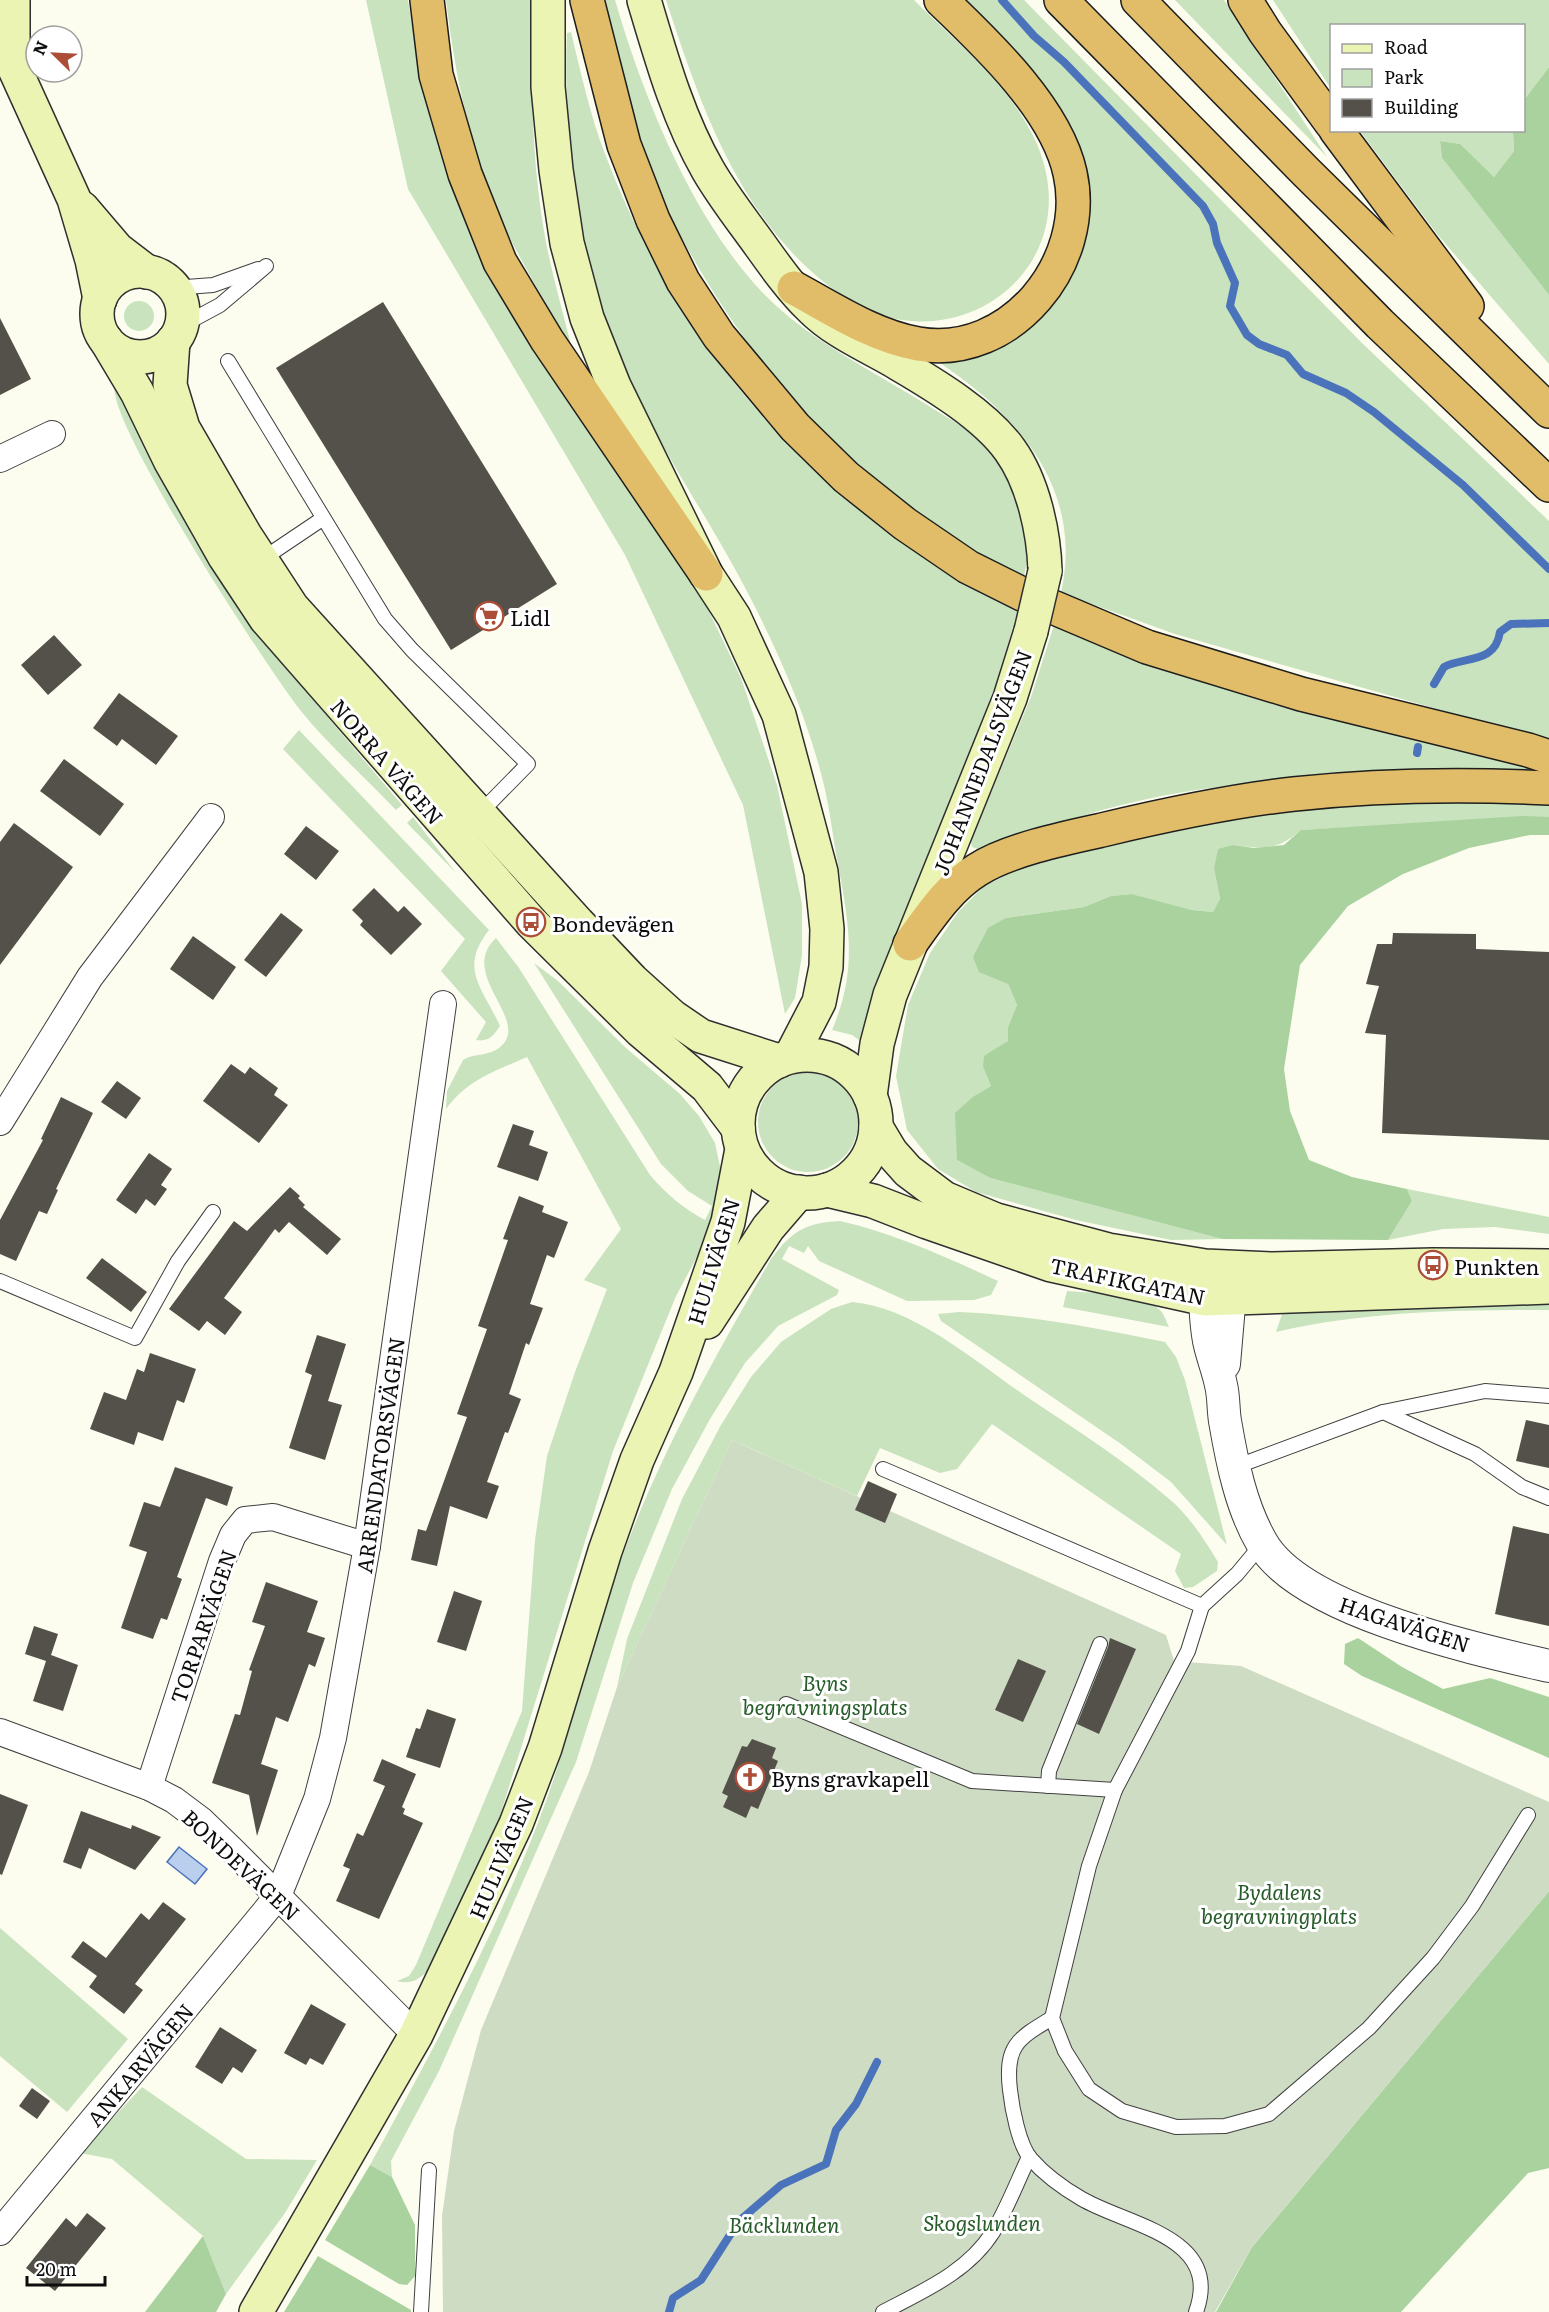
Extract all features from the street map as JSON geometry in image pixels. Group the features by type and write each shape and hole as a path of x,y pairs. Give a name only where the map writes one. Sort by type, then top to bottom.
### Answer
{"highway":[{"path":"427,0 436,75 465,174 500,262 547,340 706,574"},
{"path":"587,0 624,145 653,220 683,281 719,336 795,427 846,477 905,524 968,567 1022,594 1147,647 1302,694 1549,757"},
{"path":"794,288 889,336 919,344 961,343 993,334 1023,312 1047,285 1063,255 1072,221 1070,173 1051,126 1000,58 941,0"},
{"path":"1061,0 1380,324 1549,485"},
{"path":"1138,0 1298,164 1545,407"},
{"path":"1245,0 1264,32 1330,121"},
{"path":"1338,132 1545,407"},
{"path":"910,944 945,897 977,870 1018,852 1072,837 1131,823 1293,794 1401,788 1549,788"}],"main road":[{"path":"14,0 4,60 74,199 92,260 99,299 97,314 99,327 106,340 117,351 133,357 147,356 161,351 177,334 182,310 160,280 117,249 74,199"},
{"path":"548,0 548,87 556,170 567,243 584,307 615,386 706,574 734,617 779,715 821,872 827,929 826,967 819,1002 785,1058"},
{"name":"JOHANNEDALSVÄGEN","path":"644,0 680,108 707,170 772,262 811,308 841,331 898,363 953,399 988,427 1010,450 1039,516 1044,541 1045,571 1031,631 1010,698 890,995 877,1044 873,1111"},
{"path":"99,299 107,286 118,277 134,272 160,280"},
{"name":"NORRA VÄGEN","path":"177,334 170,385 183,428 261,560 292,607 632,980 673,1017 701,1036 785,1058"},
{"name":"NORRA VÄGEN","path":"106,340 137,392 170,460 225,557 266,619 432,812 531,922 640,1031 707,1087 740,1138"},
{"path":"808,1055 833,1060 858,1078 873,1111 868,1155 854,1174 813,1191 774,1184 763,1177 740,1138 740,1110 746,1092 767,1067 785,1058 808,1055"},
{"name":"TRAFIKGATAN","path":"873,1111 891,1152 908,1171 944,1198 996,1220 1218,1282 1280,1269 1433,1265 1549,1266"},
{"name":"HULIVÄGEN","path":"256,2312 417,2035 516,1824 545,1748 605,1551 637,1460 676,1372 728,1222 740,1138"},
{"name":"HULIVÄGEN","path":"676,1372 768,1228 813,1191"},
{"name":"TRAFIKGATAN","path":"813,1191 873,1201 1051,1265 1218,1282 1549,1287"}],"street":[{"path":"0,459 52,434"},
{"path":"0,1122 90,977 211,818"},
{"name":"ARRENDATORSVÄGEN","path":"278,1896 317,1799 333,1737 367,1546 443,1004"},
{"name":"HAGAVÄGEN","path":"1218,1282 1209,1340 1222,1386 1225,1420 1235,1467 1248,1511 1262,1544 1278,1564 1328,1599 1349,1608 1394,1624 1549,1665"},
{"name":"TORPARVÄGEN","path":"149,1787 222,1561 233,1535 245,1520 273,1517 367,1546"},
{"name":"BONDEVÄGEN","path":"0,1732 149,1787 174,1800 202,1821 417,2035"},
{"name":"ANKARVÄGEN","path":"0,2232 278,1896"}],"lane":[{"path":"160,280 213,285 266,266 220,305 177,334"},
{"path":"228,361 322,519 385,619 412,650 528,764 479,814"},
{"path":"261,560 322,519"},
{"path":"0,1281 135,1338 178,1261 213,1212"},
{"path":"1235,1467 1383,1412 1485,1390 1549,1396"},
{"path":"1383,1412 1475,1454 1522,1487 1549,1498"},
{"path":"883,1469 1202,1606"},
{"path":"1262,1544 1237,1574 1202,1606 1188,1651 1115,1790 1089,1866 1052,2018 1065,2051 1089,2089 1122,2111 1176,2127 1225,2126 1269,2114 1369,2028 1433,1959 1472,1906 1528,1815"},
{"path":"1048,1786 1049,1771 1100,1644"},
{"path":"786,1704 952,1775 972,1781 1115,1790"},
{"path":"1052,2018 1027,2033 1013,2048 1008,2066 1013,2112 1029,2157 1054,2181 1083,2199 1178,2243 1193,2258 1202,2282 1196,2312"},
{"path":"883,2312 938,2283 972,2258 993,2232 1029,2157"},
{"path":"421,2312 429,2170"}],"green space":[{"path":"366,0 408,0 421,82 449,175 485,271 535,354 702,597 741,678 777,785 802,904 802,955 795,998 785,1014 743,805 625,555 408,189"},
{"path":"446,0 532,0 534,149 540,208 554,279 572,349 517,251 489,191 462,97"},
{"path":"601,0 615,0 656,116 693,194 714,230 763,293 801,327 968,431 995,457 1015,489 1027,525 1029,547 1024,577 971,548 921,516 875,480 792,398 755,352 720,303 689,251 647,169 626,106"},
{"path":"666,0 914,0 965,49 998,85 1026,123 1037,144 1049,190 1044,232 1027,268 1000,296 965,314 925,321 883,316 841,295 806,267 777,235 751,200 711,123 694,83"},
{"path":"960,0 1024,0 1362,343 1549,521 1549,741 1175,634 1061,593 1066,556 1063,521 1054,489 1039,459 1019,432 995,407 940,363 942,359 1031,321 1080,173"},
{"path":"1175,0 1224,0 1327,157"},
{"path":"1273,0 1549,0 1549,67 1525,99 1525,24 1330,24 1330,87"},
{"path":"571,32 586,94 605,154 637,229 675,299 719,363 768,422 822,476 882,525 947,570 1018,611 995,686 945,819 885,960 872,1004 866,1045 852,1035 832,1030 845,987 848,967 848,928 826,795 804,720 760,617 722,545 660,440 623,369 596,296 579,222 569,146 566,70 567,33"},
{"path":"1549,67 1549,295 1442,158 1440,141 1460,144 1494,177 1514,151 1513,132 1525,132 1525,99"},
{"path":"1361,132 1513,132 1514,151 1494,177 1459,144 1440,141 1442,158 1549,295 1549,364 1437,234"},
{"path":"139,301 150,305 154,316 150,327 139,331 128,327 124,316 128,305"},
{"path":"115,385 193,537 242,616 402,805 396,810 312,724 258,649 192,546 135,444 118,407"},
{"path":"1054,625 1128,657 1212,685 1538,769 1360,774 1272,781 1184,792 1132,802 1080,816 978,849 972,847 971,841 1031,697"},
{"path":"299,730 489,930 475,956 474,967 476,978 500,1026 490,1038 476,1040 486,1022 441,971 465,939 283,749"},
{"path":"1381,802 1549,803 1549,817 1301,830 1284,842 1269,847 1233,845 1214,869 1220,900 1213,912 1192,910 1132,894 1111,896 1084,907 1006,918 1008,984 1017,1005 1008,1027 1008,1041 983,1067 991,1086 974,1096 957,1160 990,1178 1222,1239 1171,1240 1076,1220 976,1192 938,1169 907,1130 896,1076 908,1005 930,953 958,912 984,886 1018,869 1134,836 1291,811"},
{"path":"1522,816 1549,817 1549,835 1530,835 1469,848 1403,874 1348,906 1300,965 1284,1069 1290,1111 1309,1160 1352,1177 1407,1189 1412,1201 1388,1240 1222,1239 990,1178 957,1160 955,1113 974,1096 991,1086 983,1067 984,1056 1008,1041 1008,1027 1017,1005 1008,984 979,972 973,957 988,928 1006,918 1084,907 1111,896 1132,894 1192,910 1213,912 1220,899 1214,869 1218,849 1233,845 1254,848 1284,845 1301,830"},
{"path":"413,817 456,873 407,823"},
{"path":"496,938 519,968 656,1182 690,1211 705,1220 712,1206 688,1191 661,1164 534,963 558,981 626,1048 680,1094 699,1116 715,1143 722,1176 712,1229 676,1296 613,1451 495,1832 430,1969 415,1980 402,1982 397,1981 409,1976 416,1965 522,1711 535,1540 547,1456 575,1372 607,1289 584,1280 621,1229 527,1057 472,1083 446,1109 447,1091 463,1060 495,1051 507,1037 508,1025 489,982 485,967 486,952"},
{"path":"808,1072 827,1076 843,1087 854,1103 858,1122 854,1141 843,1157 827,1168 808,1172 789,1168 773,1157 762,1141 758,1122 762,1103 773,1087 789,1076"},
{"path":"1407,1189 1549,1217 1549,1234 1495,1227 1443,1229 1388,1240 1412,1201"},
{"path":"840,1221 901,1239 998,1281 991,1295 974,1300 907,1301 819,1261 808,1246 804,1253 789,1246 782,1259 839,1290 837,1295 778,1326 745,1363 710,1419 672,1489 633,1583 576,1762 439,2071 391,2161 392,2177 370,2165 460,1996 521,1865 560,1760 615,1577 630,1535 666,1454 727,1336 771,1259 800,1230 817,1224"},
{"path":"1067,1291 1116,1294 1140,1299 1160,1310 1169,1327 1063,1307"},
{"path":"1549,1301 1549,1310 1412,1313 1344,1320 1276,1332 1283,1311"},
{"path":"852,1302 875,1306 921,1325 966,1353 1117,1458 1183,1512 1202,1536 1218,1562 1217,1571 1193,1587 1184,1588 1175,1571 1181,1554 992,1424 957,1469 940,1473 880,1448 857,1496 732,1440 617,1687 627,1639 682,1499 721,1425 751,1377 781,1342 831,1309"},
{"path":"959,1312 1037,1319 1165,1342 1176,1357 1185,1380 1227,1545 1171,1482 1121,1444 941,1321 938,1314"},
{"path":"732,1440 1166,1635 1174,1661 1241,1666 1549,1802 1549,1891 1252,2247 1215,2312 443,2312 442,2216 454,2131 481,2030 589,1772 617,1687"},
{"path":"1358,1638 1402,1667 1443,1689 1490,1678 1549,1697 1549,1758 1362,1676 1344,1664 1345,1644"},
{"path":"1549,1891 1549,2168 1528,2173 1401,2312 1216,2312 1252,2247"},
{"path":"0,1928 128,2039 67,2112 0,2056"},
{"path":"142,2087 246,2159 317,2160 285,2213 226,2294 203,2236 112,2159 80,2153"},
{"path":"370,2165 392,2177 415,2225 415,2276 407,2285 399,2284 325,2240"},
{"path":"203,2236 226,2294 216,2312 145,2312"},
{"path":"318,2256 411,2310 411,2312 284,2312"}],"water":[{"path":"179,1847 207,1869 195,1884 167,1862"}],"building":[{"path":"383,302 557,584 451,650 276,368"},
{"path":"0,318 31,379 0,395"},
{"path":"54,635 82,665 48,695 21,665"},
{"path":"119,693 178,736 156,765 122,739 117,746 93,728"},
{"path":"64,759 124,804 100,836 40,791"},
{"path":"14,823 73,867 0,965 0,842"},
{"path":"306,826 339,851 316,880 284,854"},
{"path":"374,888 398,912 404,906 422,924 391,955 360,925 363,921 352,910"},
{"path":"281,913 303,930 266,977 244,960"},
{"path":"1393,933 1476,934 1476,949 1549,952 1549,1140 1382,1133 1386,1035 1365,1033 1379,986 1366,984 1377,944 1392,944"},
{"path":"193,936 236,967 213,1000 170,969"},
{"path":"231,1064 245,1074 250,1067 278,1088 274,1095 288,1105 259,1143 203,1101"},
{"path":"117,1081 141,1098 126,1119 101,1102"},
{"path":"61,1097 93,1113 56,1189 58,1190 47,1214 39,1211 16,1261 0,1254 0,1220 43,1140 41,1139"},
{"path":"513,1124 534,1131 529,1145 548,1152 538,1181 497,1167"},
{"path":"149,1153 172,1169 161,1185 167,1189 155,1206 146,1199 136,1214 116,1200"},
{"path":"290,1187 300,1196 298,1198 305,1205 303,1207 341,1239 327,1255 289,1222 279,1233 275,1229 224,1298 242,1312 225,1335 207,1321 199,1331 169,1309 234,1221 247,1231"},
{"path":"519,1196 544,1206 542,1212 568,1222 554,1258 547,1255 530,1304 543,1308 529,1345 526,1343 509,1394 521,1399 508,1433 505,1432 487,1482 499,1486 487,1519 450,1506 437,1566 411,1560 418,1529 426,1531 467,1417 457,1414 487,1329 478,1326 508,1240 503,1239"},
{"path":"102,1258 147,1292 131,1312 86,1278"},
{"path":"317,1335 346,1344 328,1401 342,1405 325,1460 289,1448 312,1375 305,1372"},
{"path":"150,1353 196,1369 184,1403 177,1400 163,1441 138,1432 134,1445 90,1429 104,1392 126,1400 137,1369 144,1372"},
{"path":"1526,1420 1549,1425 1549,1468 1516,1461"},
{"path":"175,1467 233,1487 227,1506 206,1498 177,1577 182,1579 167,1620 161,1618 153,1639 121,1628 147,1552 129,1546 144,1502 160,1507"},
{"path":"868,1481 897,1494 885,1523 855,1510"},
{"path":"1513,1526 1549,1534 1549,1626 1495,1614"},
{"path":"266,1582 318,1601 307,1632 325,1638 315,1667 309,1664 288,1722 276,1717 261,1764 278,1770 257,1836 249,1795 212,1783 235,1714 240,1715 252,1671 249,1670 265,1626 252,1622"},
{"path":"454,1591 482,1601 466,1651 437,1642"},
{"path":"34,1626 58,1634 51,1655 78,1665 63,1711 33,1701 46,1661 25,1654"},
{"path":"1110,1638 1136,1649 1099,1734 1077,1724"},
{"path":"1018,1659 1046,1671 1023,1722 995,1710"},
{"path":"427,1709 456,1719 440,1768 406,1757 416,1728 420,1729"},
{"name":"Byns gravkapell","path":"752,1739 776,1748 772,1758 778,1761 758,1809 751,1806 746,1818 723,1807 728,1796 722,1793 742,1746 747,1747"},
{"path":"382,1759 416,1774 402,1807 405,1809 403,1814 423,1823 379,1919 336,1901 350,1869 343,1866 357,1833 363,1836 385,1786 373,1781"},
{"path":"0,1794 28,1805 2,1875 0,1874"},
{"path":"81,1811 131,1829 132,1825 161,1837 135,1870 89,1848 81,1869 63,1862"},
{"path":"163,1902 186,1919 135,1984 143,1990 124,2014 89,1987 97,1976 71,1957 83,1941 106,1958 141,1913 149,1920"},
{"path":"311,2004 346,2024 323,2065 310,2058 306,2065 284,2053"},
{"path":"220,2027 257,2050 242,2073 233,2067 222,2084 195,2067"},
{"path":"32,2088 50,2101 37,2119 19,2106"},
{"path":"87,2213 106,2228 55,2291 26,2268 66,2218 76,2227"}],"waterway":[{"path":"1002,0 1034,36 1064,62 1203,206 1213,224 1217,243 1235,283 1230,306 1247,335 1259,344 1287,355 1303,374 1346,393 1374,412 1463,485 1549,569"},
{"path":"1434,684 1444,667 1486,654 1497,642 1500,632 1511,624 1549,623"},
{"path":"1417,753 1418,747"},
{"path":"669,2312 673,2298 701,2280 739,2221 781,2185 826,2164 836,2130 856,2104 877,2062"}],"place":[{"name":"Lidl","path":"489,616"},
{"name":"Bondevägen","path":"531,922"},
{"name":"Punkten","path":"1433,1265"},
{"name":"Byns gravkapell","path":"750,1777"}],"park label":[{"name":"Byns begravningsplats","path":"825,1693"},
{"name":"Bydalens begravningplats","path":"1279,1902"},
{"name":"Skogslunden","path":"982,2221"},
{"name":"Bäcklunden","path":"784,2223"}]}
